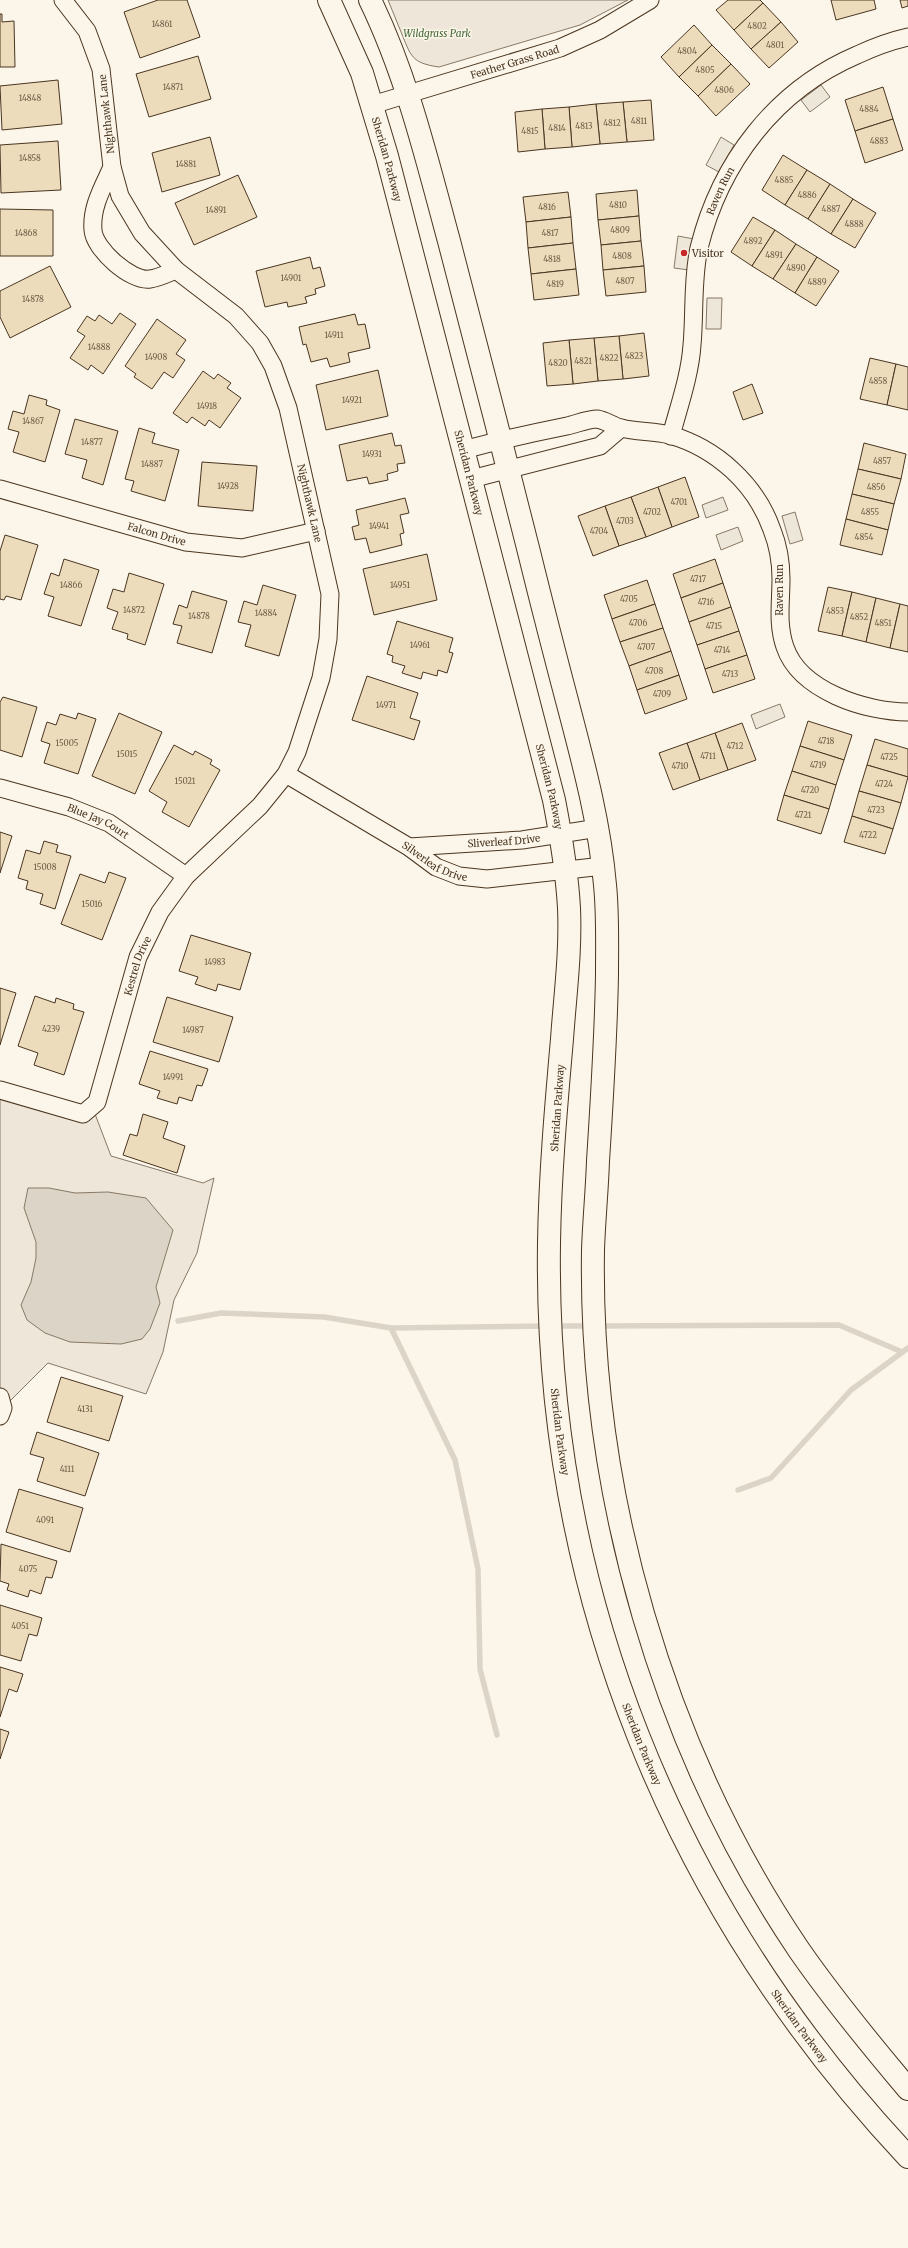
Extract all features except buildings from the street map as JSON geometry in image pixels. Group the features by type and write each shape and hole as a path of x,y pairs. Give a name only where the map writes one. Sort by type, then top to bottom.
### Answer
{"main road":[{"name":"Sheridan Parkway","path":"329,0 348,42 372,105 471,479 552,792 561,835 569,908 569,945 559,1076 549,1243 551,1341 560,1436 581,1550 595,1608 614,1673 638,1736 690,1852 726,1917 779,2000 839,2079 908,2157"},
{"path":"370,0 390,45 421,138 501,440 598,828 606,891 606,1011 593,1250 597,1352 613,1488 627,1551 646,1622 675,1708 702,1774 737,1845 799,1950 852,2023 908,2089"}],"street":[{"name":"Nighthawk Lane","path":"63,0 87,31 101,70 112,166 120,196 142,233 176,270 236,316 260,343 273,366 288,408 330,594 328,639 319,685 297,752 286,774"},
{"name":"Feather Grass Road","path":"372,105 560,48 600,30 650,0"},
{"name":"Raven Run","path":"671,436 687,375 692,346 694,283 699,250 709,213 721,184 738,154 769,116 785,100 808,82 840,62 884,43 908,37"},
{"name":"Nighthawk Lane","path":"112,166 98,197 94,214 93,232 102,250 117,264 135,275 149,279 176,270"},
{"name":"Raven Run","path":"463,450 501,440 598,419 621,428 671,436 695,445 718,458 736,474 761,505 772,529 779,555 781,578 780,628 785,648 802,674 817,686 837,696 894,712 908,712"},
{"path":"471,479 600,446 621,428"},
{"name":"Falcon Drive","path":"0,489 186,542 242,548 316,531"},
{"name":"Silverleaf Drive","path":"286,774 409,847 436,867 459,876 487,879 603,866"},
{"name":"Kestrel Drive","path":"0,1090 83,1114 97,1102 138,958 160,912 186,876 260,806 286,774"},
{"name":"Blue Jay Court","path":"0,788 69,807 109,823 186,876"},
{"name":"Sliverleaf Drive","path":"409,847 458,846 561,835 598,828"},
{"path":"0,1397 3,1408 0,1416"}],"green space":[{"name":"Wildgrass Park","path":"388,0 628,0 580,25 439,67 423,63 413,57 407,47"},
{"path":"0,1090 61,1108 92,1106 111,1156 203,1183 214,1178 197,1253 174,1300 163,1352 146,1394 48,1363 3,1408 0,1397"}],"shaded area":[{"path":"821,85 830,97 810,112 801,100"},
{"path":"721,137 734,145 719,172 706,165"},
{"name":"Visitor","path":"678,236 694,239 689,270 674,268"},
{"path":"707,298 722,298 721,329 706,329"},
{"path":"723,497 728,510 706,518 702,505"},
{"path":"795,512 803,540 790,544 782,516"},
{"path":"738,527 743,541 721,550 716,535"},
{"path":"780,704 785,717 756,729 751,715"},
{"path":"28,1188 49,1188 75,1193 108,1192 146,1198 173,1230 156,1287 160,1303 150,1329 142,1339 121,1344 70,1342 45,1333 27,1320 21,1305 31,1282 36,1258 36,1242 24,1208"}],"waterway":[{"path":"178,1321 221,1313 324,1317 391,1328 455,1460 478,1569 480,1669 497,1735"},
{"path":"598,1326 839,1325 902,1352"},
{"path":"391,1328 548,1326"},
{"path":"556,1326 590,1326"},
{"path":"738,1490 771,1478 851,1390 908,1348"}],"place":[{"name":"Visitor","path":"684,253"}]}
